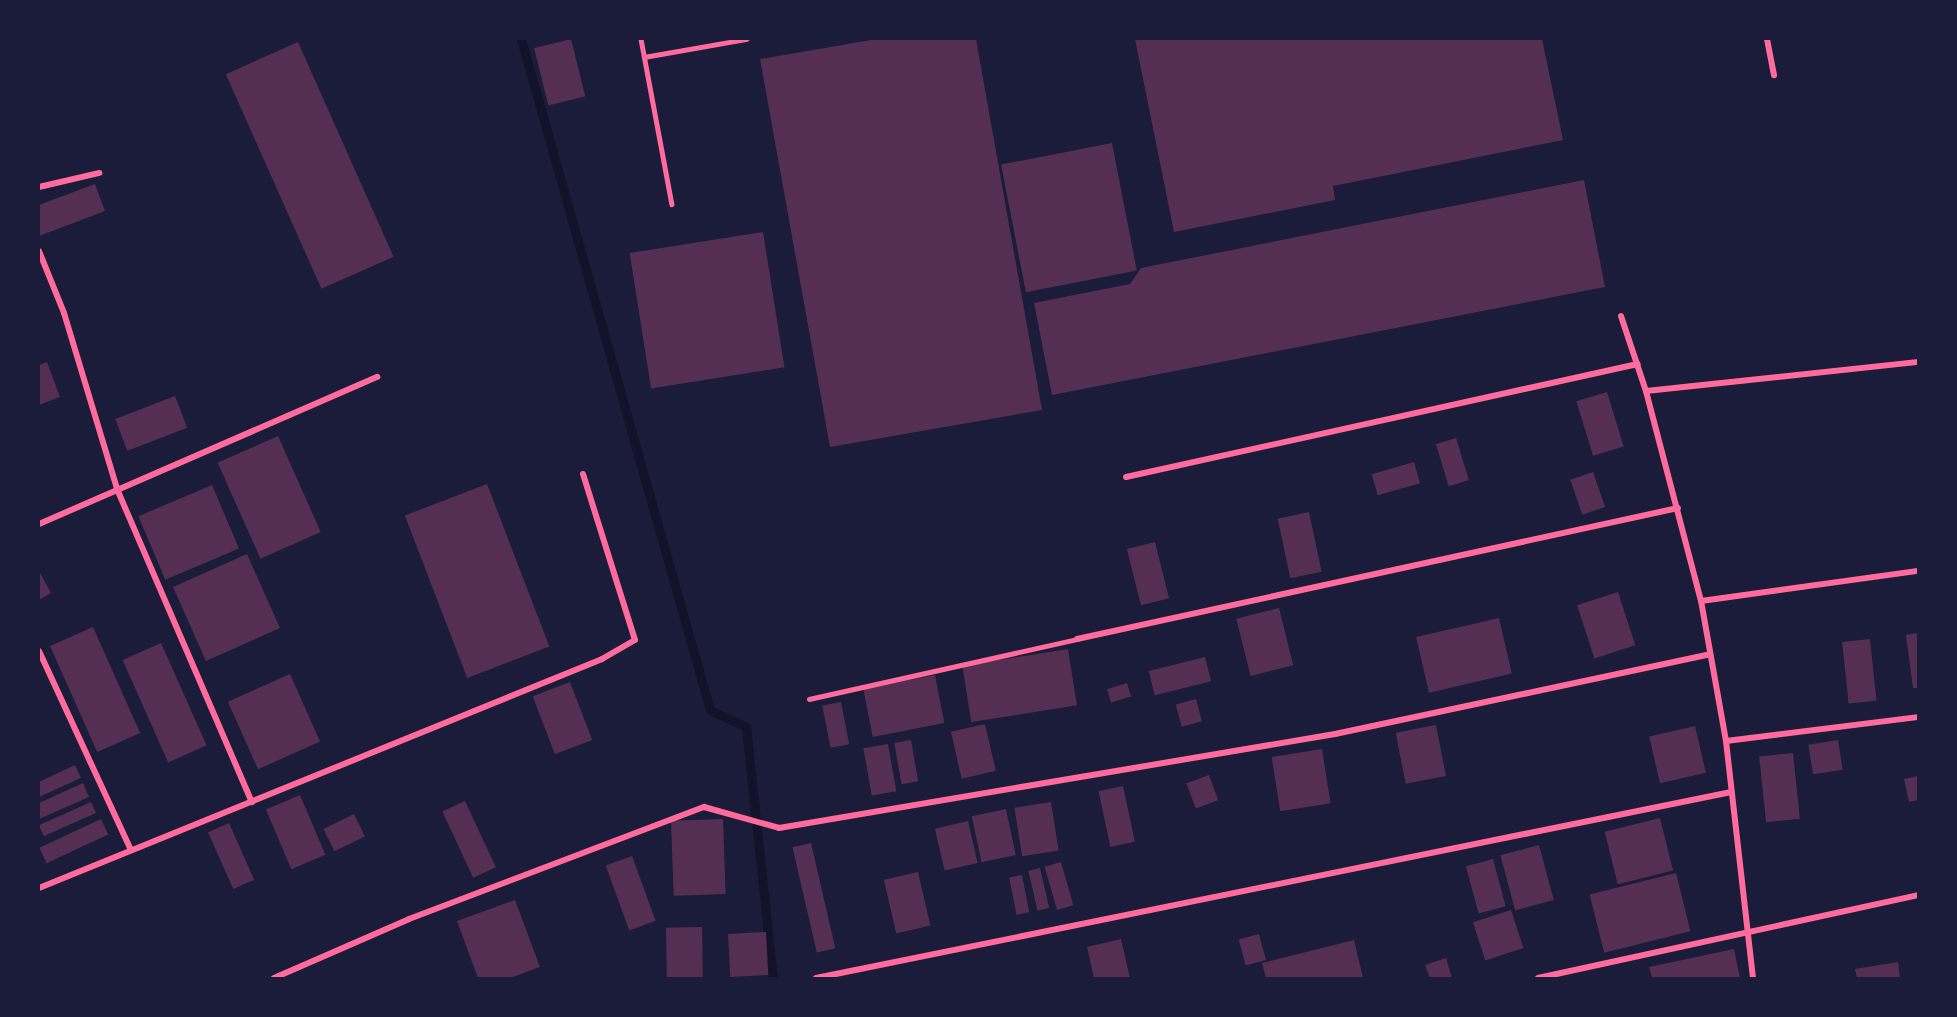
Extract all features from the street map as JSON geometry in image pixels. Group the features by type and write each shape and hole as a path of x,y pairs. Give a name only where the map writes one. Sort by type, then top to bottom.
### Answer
{"street":[{"path":"1767,39 1774,75"},
{"path":"39,187 99,172"},
{"path":"39,251 64,313 117,489 252,802"},
{"path":"1621,316 1646,391 1701,601 1708,655 1726,741 1753,978"},
{"path":"1646,391 1918,362"},
{"path":"1126,477 1638,364"},
{"path":"39,524 377,377"},
{"path":"39,888 252,802 635,640 583,474"},
{"path":"1077,639 1678,508"},
{"path":"1701,601 1918,571"},
{"path":"39,651 131,850"},
{"path":"274,978 409,919 704,807 771,826 1335,734 1708,655"},
{"path":"1726,741 1918,717"},
{"path":"821,978 1731,792"},
{"path":"1538,978 1918,895"}],"lane":[{"path":"640,39 672,204"},
{"path":"644,57 746,39"},
{"path":"809,699 1077,639"}],"building":[{"path":"571,39 585,96 548,105 534,48"},
{"path":"877,39 976,39 1042,410 830,447 760,59"},
{"path":"1135,39 1542,39 1563,140 1333,186 1335,200 1174,232"},
{"path":"298,42 394,257 321,289 226,74"},
{"path":"1112,143 1137,271 1026,292 1001,165"},
{"path":"1584,180 1605,287 1052,395 1034,303 1130,284 1141,268"},
{"path":"95,184 105,211 39,236 39,205"},
{"path":"763,232 784,367 651,388 630,253"},
{"path":"47,362 60,397 39,405 39,365"},
{"path":"1607,392 1624,447 1593,456 1576,401"},
{"path":"175,396 187,428 127,451 115,419"},
{"path":"278,436 321,532 260,559 218,463"},
{"path":"1456,438 1469,480 1449,486 1436,444"},
{"path":"1414,462 1420,483 1378,495 1372,474"},
{"path":"1593,472 1605,507 1582,515 1570,480"},
{"path":"487,484 549,646 467,678 405,516"},
{"path":"212,485 239,549 165,580 138,516"},
{"path":"1309,512 1322,572 1290,578 1278,519"},
{"path":"1155,542 1169,598 1141,605 1127,549"},
{"path":"247,554 280,628 206,661 173,587"},
{"path":"39,571 51,593 39,600"},
{"path":"1618,592 1635,645 1594,659 1577,605"},
{"path":"1279,608 1293,665 1251,676 1236,619"},
{"path":"1499,618 1512,674 1429,693 1416,637"},
{"path":"93,627 140,733 97,752 50,646"},
{"path":"1918,633 1918,688 1913,688 1906,635"},
{"path":"1870,639 1876,701 1849,704 1842,642"},
{"path":"161,643 207,745 168,762 123,660"},
{"path":"1068,649 1077,705 971,722 962,666"},
{"path":"1205,657 1211,681 1155,695 1149,671"},
{"path":"290,674 320,742 258,769 228,702"},
{"path":"935,675 944,723 873,737 863,689"},
{"path":"570,682 592,740 555,754 533,696"},
{"path":"1127,683 1131,696 1111,703 1107,689"},
{"path":"1196,699 1202,721 1182,727 1176,704"},
{"path":"841,702 849,744 831,748 822,706"},
{"path":"985,724 996,771 962,779 951,732"},
{"path":"1436,725 1446,776 1406,784 1396,733"},
{"path":"1695,726 1706,773 1660,783 1649,737"},
{"path":"911,740 918,781 902,784 894,743"},
{"path":"1838,740 1843,770 1813,774 1808,745"},
{"path":"888,744 896,791 872,796 863,748"},
{"path":"1322,749 1331,803 1280,811 1272,757"},
{"path":"1793,753 1800,819 1766,822 1759,757"},
{"path":"75,765 81,778 39,797 39,782"},
{"path":"1209,775 1218,800 1196,809 1186,783"},
{"path":"1918,776 1918,800 1909,802 1904,779"},
{"path":"83,783 89,797 39,819 39,803"},
{"path":"1123,786 1135,842 1110,847 1099,791"},
{"path":"300,795 325,855 291,869 266,809"},
{"path":"465,801 496,867 473,878 442,812"},
{"path":"91,802 96,813 44,836 39,825"},
{"path":"1051,802 1059,850 1022,856 1014,808"},
{"path":"1006,809 1016,855 982,862 972,816"},
{"path":"354,814 365,836 334,851 323,829"},
{"path":"1660,818 1673,870 1618,884 1605,832"},
{"path":"101,819 108,834 47,863 39,848"},
{"path":"723,819 726,894 674,896 671,821"},
{"path":"968,821 978,863 945,871 935,829"},
{"path":"229,823 254,880 233,889 208,832"},
{"path":"811,843 835,948 817,953 792,847"},
{"path":"1539,845 1554,900 1515,910 1500,855"},
{"path":"632,856 656,921 629,930 606,866"},
{"path":"1493,859 1506,906 1479,914 1466,866"},
{"path":"1061,862 1073,905 1057,910 1045,867"},
{"path":"1040,868 1049,908 1038,911 1028,871"},
{"path":"918,872 930,926 896,933 884,880"},
{"path":"1676,873 1691,931 1604,953 1590,895"},
{"path":"1022,875 1029,912 1016,915 1009,877"},
{"path":"515,900 540,967 510,978 478,978 457,921"},
{"path":"1511,910 1523,948 1485,960 1473,922"},
{"path":"702,927 703,978 667,978 666,928"},
{"path":"766,932 768,975 730,977 728,934"},
{"path":"1259,934 1266,960 1246,966 1239,939"},
{"path":"1121,939 1130,978 1094,978 1087,947"},
{"path":"1354,940 1363,978 1266,978 1262,963"},
{"path":"1734,949 1740,978 1652,978 1649,967"},
{"path":"1446,958 1452,978 1430,978 1425,965"},
{"path":"1898,962 1900,978 1857,978 1855,969"}],"waterway":[{"path":"521,39 710,710 746,727 773,978"}]}
